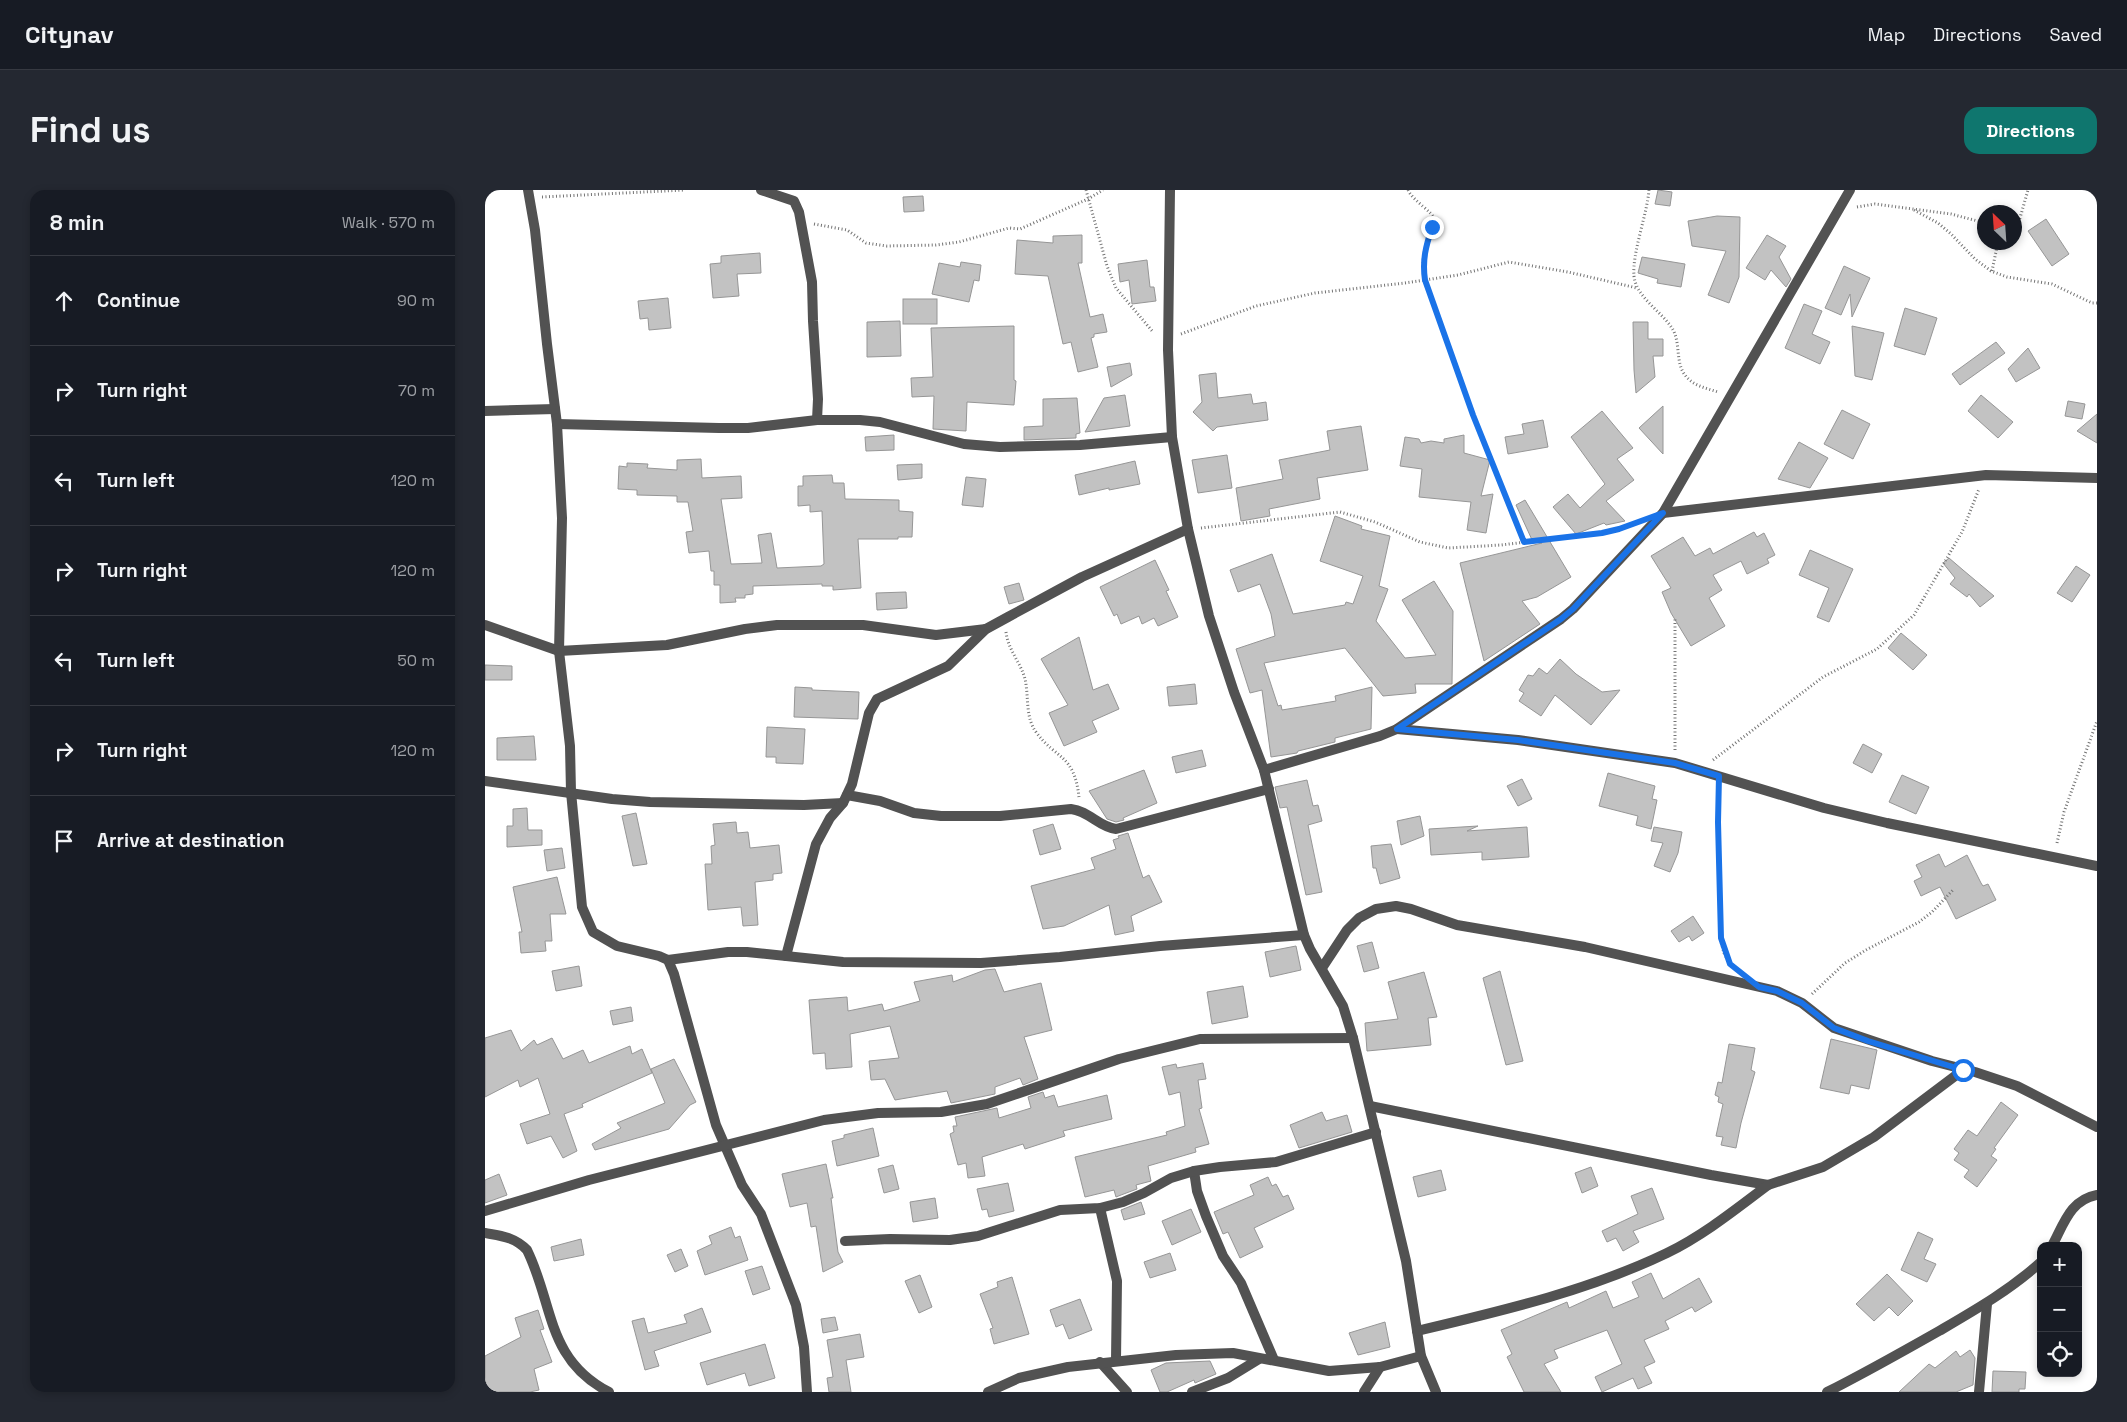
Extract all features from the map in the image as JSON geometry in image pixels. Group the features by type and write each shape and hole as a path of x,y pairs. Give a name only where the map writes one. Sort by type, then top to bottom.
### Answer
{"street":[{"path":"761,190 794,202 797,206 801,222 813,291 818,399 817,420"},
{"path":"1170,190 1168,350 1172,437 1188,529 1209,616 1234,692 1264,770 1305,936 1310,949 1343,1006 1353,1038 1406,1261 1421,1356 1436,1392"},
{"path":"1264,770 1380,736 1397,729 1561,619 1573,609 1663,513 1850,190"},
{"path":"528,194 535,230 557,424 562,518 559,651 570,746 571,792 582,907 593,932 617,946 668,960 728,952 857,962 981,962 1060,957 1160,946 1305,936"},
{"path":"485,411 555,409"},
{"path":"557,424 748,428 817,420 880,422 964,444 1000,447 1080,445 1172,437"},
{"path":"1663,513 1986,475 2097,478"},
{"path":"786,956 816,844 830,818 845,799 852,784 869,713 877,699 948,666 986,629 1082,576 1188,529"},
{"path":"485,625 559,651 667,645 745,628 777,625 863,625 936,635 986,629"},
{"path":"1397,729 1518,740 1675,763 1825,808 1887,824 2097,866"},
{"path":"485,781 613,799 650,802 804,805 845,799 880,801 914,813 941,816 1001,816 1071,809 1081,810 1108,828 1123,828 1269,790"},
{"path":"1322,968 1347,930 1359,918 1375,909 1396,906 1411,909 1457,925 1585,947 1777,991 1802,1003 1834,1028 1868,1041 2017,1086 2097,1127"},
{"path":"668,960 677,984 716,1125 743,1185 761,1214 797,1305 804,1347 807,1392"},
{"path":"485,1210 589,1180 831,1118 877,1113 941,1112 987,1104 1119,1060 1200,1039 1353,1038"},
{"path":"1417,1331 1497,1312 1622,1273 1669,1252 1719,1222 1768,1185 1823,1167 1874,1137 1963,1070"},
{"path":"1370,1106 1604,1152 1711,1176 1768,1185"},
{"path":"845,1241 890,1239 950,1240 978,1236 1061,1210 1100,1208 1123,1202 1171,1178 1193,1172 1220,1167 1276,1162 1376,1132"},
{"path":"1193,1172 1200,1200 1223,1256 1241,1283 1274,1360"},
{"path":"2054,1242 2066,1215 2088,1196 2097,1195"},
{"path":"1100,1208 1117,1281 1116,1360"},
{"path":"485,1233 508,1237 527,1250 561,1346 577,1368 609,1392"},
{"path":"1827,1392 1987,1304 2021,1280 2037,1266"},
{"path":"1979,1392 1987,1304"},
{"path":"989,1392 1019,1378 1068,1367 1116,1360 1176,1355 1233,1353 1329,1370 1380,1367 1421,1356"},
{"path":"1197,1391 1228,1378 1259,1359"},
{"path":"1100,1362 1127,1392"},
{"path":"1364,1392 1380,1367"}],"path":[{"path":"528,194 685,190"},
{"path":"1086,190 1107,266 1117,288 1168,350"},
{"path":"801,222 847,230 866,243 887,246 936,245 959,242 1009,228 1021,229 1088,199 1103,190"},
{"path":"1408,190 1413,199 1432,214 1434,220 1422,265 1425,280 1473,415 1524,542"},
{"path":"1649,190 1635,266 1634,276 1637,288 1674,330 1678,356 1685,375 1696,385 1731,397"},
{"path":"2022,211 2028,190"},
{"path":"1837,214 1868,204 1951,214 1977,221"},
{"path":"1914,210 1938,223 1975,258 1992,271 2007,277 2052,284 2092,303 2097,303"},
{"path":"1992,271 1996,250"},
{"path":"1168,339 1256,306 1315,293 1425,280 1481,270 1509,262 1568,272 1637,288"},
{"path":"1694,768 1708,763 1718,756 1823,677 1877,650 1914,615 1962,532 1986,475"},
{"path":"1188,529 1339,512 1375,522 1420,542 1448,548 1475,548 1602,533 1637,522"},
{"path":"1008,617 1007,638 1025,677 1031,722 1035,731 1065,759 1071,768 1078,785 1081,810"},
{"path":"1675,620 1675,763"},
{"path":"2063,860 2057,841 2058,833 2084,753 2097,721"},
{"path":"1719,776 1718,822 1721,938 1730,964 1735,968"},
{"path":"1802,1003 1845,963 1919,922 1932,912 1953,890"}],"building":[{"path":"1658,190 1672,192 1670,206 1655,204"},
{"path":"923,196 924,211 904,212 903,197"},
{"path":"1717,216 1740,217 1739,277 1729,303 1708,295 1726,251 1692,246 1688,221"},
{"path":"2046,219 2069,254 2052,266 2028,231"},
{"path":"1082,235 1082,263 1078,263 1090,317 1103,314 1107,332 1094,334 1094,337 1091,338 1098,367 1078,372 1071,342 1063,344 1048,276 1015,274 1017,240 1053,243 1053,236"},
{"path":"1767,235 1786,246 1779,257 1791,279 1786,287 1771,270 1765,280 1746,268"},
{"path":"760,253 761,273 737,274 739,296 713,298 710,264 721,263 721,256"},
{"path":"1642,257 1685,264 1681,287 1657,283 1658,279 1638,273"},
{"path":"1147,260 1150,287 1154,287 1156,301 1132,304 1129,280 1120,282 1118,264"},
{"path":"961,262 981,265 979,281 974,280 969,302 932,294 939,263 960,267"},
{"path":"1844,266 1870,278 1852,317 1850,294 1841,315 1825,308"},
{"path":"668,298 671,328 649,330 648,318 640,319 638,301"},
{"path":"903,299 937,299 937,324 903,324"},
{"path":"1804,304 1822,311 1812,334 1830,342 1820,364 1785,348"},
{"path":"1905,308 1937,318 1925,355 1894,346"},
{"path":"900,321 901,356 867,357 867,322"},
{"path":"1633,322 1648,322 1648,339 1663,339 1663,356 1653,356 1655,377 1636,393 1634,370"},
{"path":"1014,326 1014,380 1016,381 1014,405 967,402 966,431 933,429 934,396 912,397 911,378 933,377 931,328"},
{"path":"1852,326 1884,333 1872,380 1855,376"},
{"path":"1996,342 2005,353 1960,385 1952,374"},
{"path":"2028,348 2040,368 2016,382 2008,369"},
{"path":"1130,363 1132,375 1111,387 1107,367"},
{"path":"1216,373 1218,398 1251,394 1253,404 1266,402 1268,420 1217,427 1213,431 1193,412 1202,402 1199,375"},
{"path":"1125,395 1130,426 1085,432 1104,398"},
{"path":"1981,395 2013,422 1998,438 1968,411"},
{"path":"1077,398 1080,433 1076,434 1076,438 1024,440 1024,427 1043,426 1043,399"},
{"path":"2068,401 2085,404 2082,419 2065,416"},
{"path":"1663,406 1663,454 1639,428"},
{"path":"1842,410 1870,424 1853,459 1824,444"},
{"path":"1602,411 1633,448 1617,459 1634,480 1606,501 1625,521 1606,525 1604,523 1576,534 1553,507 1568,494 1580,508 1605,484 1571,437"},
{"path":"2097,414 2097,443 2077,431"},
{"path":"1543,420 1548,447 1508,454 1505,437 1524,434 1522,424"},
{"path":"1361,426 1368,470 1317,478 1320,499 1269,509 1270,516 1241,521 1236,488 1283,479 1279,460 1330,450 1327,431"},
{"path":"894,435 894,450 866,451 865,437"},
{"path":"1464,435 1464,453 1490,460 1481,496 1493,494 1486,533 1467,530 1471,502 1419,497 1422,469 1400,466 1405,437 1419,439 1421,443 1431,441 1444,443 1444,439"},
{"path":"1799,442 1828,458 1810,488 1778,479"},
{"path":"1227,455 1232,488 1198,493 1192,460"},
{"path":"701,459 702,478 741,476 742,498 721,499 731,564 762,563 758,535 771,533 777,568 821,566 824,564 822,511 810,512 810,505 798,506 798,486 803,486 803,476 832,475 833,483 844,483 845,499 899,500 899,511 913,512 912,537 858,539 861,588 833,590 833,586 822,586 822,584 753,586 753,594 745,595 745,598 735,598 736,602 720,603 720,585 714,585 714,571 711,571 709,551 689,553 686,532 693,531 688,502 677,502 677,496 637,495 637,490 618,489 619,466 627,467 627,463 648,464 647,468 677,470 677,460"},
{"path":"1135,461 1140,484 1109,490 1109,488 1079,495 1075,475"},
{"path":"922,464 922,478 898,480 897,465"},
{"path":"966,477 986,479 983,507 962,505"},
{"path":"1525,500 1571,577 1537,597 1522,601 1540,624 1484,661 1460,563 1542,543 1533,542 1516,505"},
{"path":"1335,516 1362,526 1361,529 1390,536 1379,586 1388,589 1376,621 1405,658 1436,655 1402,600 1434,581 1453,611 1452,684 1415,684 1416,693 1383,696 1345,648 1264,663 1278,706 1281,705 1282,710 1336,701 1335,696 1372,687 1371,729 1335,738 1335,742 1298,751 1297,753 1271,757 1262,690 1250,693 1236,649 1275,636 1271,614 1260,584 1238,592 1230,570 1272,554 1293,614 1345,605 1346,602 1353,604 1363,576 1320,561"},
{"path":"1754,532 1757,537 1764,533 1775,555 1767,559 1769,563 1747,574 1741,561 1713,575 1722,590 1709,598 1725,626 1691,646 1671,613 1662,592 1671,588 1651,556 1683,537 1695,556 1710,548 1713,554"},
{"path":"1810,550 1853,569 1829,622 1817,617 1829,588 1799,575"},
{"path":"1949,558 1994,596 1980,607 1969,594 1967,597 1950,584 1955,578 1943,563"},
{"path":"1155,560 1169,590 1166,591 1178,617 1158,626 1154,618 1142,624 1139,616 1121,624 1117,614 1114,616 1100,587"},
{"path":"2076,566 2090,575 2072,602 2057,593"},
{"path":"1019,583 1024,600 1009,604 1004,587"},
{"path":"906,592 907,608 877,610 876,593"},
{"path":"1901,633 1927,655 1913,670 1888,648"},
{"path":"1079,637 1093,690 1108,684 1119,709 1092,721 1097,732 1064,746 1049,713 1068,705 1041,659"},
{"path":"1560,659 1576,674 1602,692 1620,690 1591,725 1555,695 1541,716 1519,701 1524,693 1519,690 1528,675 1533,676 1539,668 1547,674"},
{"path":"485,665 512,666 512,680 485,680"},
{"path":"1195,684 1197,704 1169,706 1167,687"},
{"path":"795,687 812,688 812,690 859,692 858,719 794,717"},
{"path":"767,727 805,729 803,764 776,763 776,757 766,757"},
{"path":"534,736 536,760 497,760 497,738"},
{"path":"1863,744 1882,754 1872,773 1853,763"},
{"path":"1202,750 1206,766 1176,773 1172,757"},
{"path":"1144,770 1157,803 1123,818 1124,820 1116,822 1107,819 1089,791"},
{"path":"1608,773 1655,786 1652,799 1657,800 1651,829 1636,825 1638,816 1599,806"},
{"path":"1902,775 1929,787 1916,814 1889,802"},
{"path":"1522,779 1532,799 1518,806 1507,786"},
{"path":"1307,780 1313,806 1318,805 1322,821 1308,825 1322,892 1306,895 1287,807 1280,808 1275,787"},
{"path":"527,808 528,830 542,830 542,845 507,847 507,826 513,826 513,809"},
{"path":"636,813 647,864 633,866 622,816"},
{"path":"1420,816 1424,836 1401,845 1397,821"},
{"path":"736,822 737,833 748,832 750,848 779,845 782,873 773,874 773,880 755,882 758,925 743,926 741,907 708,910 705,864 712,864 711,846 715,845 713,824"},
{"path":"1053,824 1061,849 1040,855 1033,830"},
{"path":"1478,826 1467,831 1527,827 1529,857 1482,860 1482,852 1431,855 1429,829"},
{"path":"1654,827 1682,832 1678,853 1670,872 1654,866 1663,843 1651,841"},
{"path":"1128,833 1143,878 1149,875 1162,902 1131,916 1134,931 1115,935 1109,905 1064,926 1043,929 1031,886 1095,869 1091,858 1116,849 1113,840 1119,838 1118,836"},
{"path":"1391,844 1400,878 1380,884 1376,868 1373,868 1371,846"},
{"path":"562,848 565,868 547,871 544,850"},
{"path":"1939,854 1945,867 1967,855 1981,883 1983,886 1988,884 1996,900 1956,919 1940,887 1921,896 1914,881 1922,877 1916,865"},
{"path":"557,877 566,914 550,914 552,941 545,941 546,951 521,953 519,932 522,932 513,887"},
{"path":"1693,916 1704,933 1692,941 1689,936 1679,942 1671,931"},
{"path":"1372,942 1379,968 1364,972 1357,946"},
{"path":"1296,946 1301,970 1270,977 1265,952"},
{"path":"579,966 582,986 556,991 552,971"},
{"path":"995,969 1004,992 1041,983 1052,1030 1024,1037 1038,1079 1023,1085 1020,1078 995,1087 995,1094 951,1103 947,1091 895,1100 885,1079 871,1080 869,1061 899,1058 890,1026 850,1034 852,1067 826,1069 825,1053 813,1054 809,1000 847,997 848,1011 882,1004 884,1011 920,1001 914,982 952,975 953,982 985,970"},
{"path":"1500,971 1523,1061 1506,1065 1483,978"},
{"path":"1424,972 1437,1017 1428,1018 1431,1045 1367,1051 1365,1023 1398,1019 1388,982"},
{"path":"1243,986 1248,1017 1212,1024 1207,992"},
{"path":"631,1007 633,1021 613,1025 610,1011"},
{"path":"511,1030 521,1051 534,1040 537,1045 552,1038 563,1059 583,1050 589,1063 630,1046 632,1054 642,1049 652,1073 582,1104 583,1107 564,1114 577,1151 563,1158 551,1136 527,1144 520,1124 550,1114 538,1078 520,1087 518,1080 485,1097 485,1038"},
{"path":"1831,1039 1877,1050 1869,1089 1851,1085 1849,1094 1820,1088"},
{"path":"1729,1044 1755,1048 1751,1070 1755,1072 1736,1148 1721,1145 1723,1137 1716,1136 1723,1104 1718,1102 1719,1097 1715,1095 1718,1082 1722,1083"},
{"path":"674,1059 696,1102 690,1105 669,1129 595,1150 592,1144 621,1128 617,1123 665,1103 651,1069"},
{"path":"1203,1063 1206,1079 1198,1080 1202,1108 1199,1109 1209,1144 1195,1148 1196,1152 1148,1166 1151,1181 1136,1185 1137,1189 1116,1197 1114,1190 1085,1197 1075,1157 1167,1135 1166,1132 1185,1126 1180,1092 1169,1095 1162,1067 1176,1064 1177,1068"},
{"path":"1043,1092 1045,1098 1054,1095 1058,1107 1107,1095 1112,1119 1063,1131 1065,1136 1025,1149 1023,1144 982,1157 985,1176 968,1178 966,1163 958,1165 950,1134 954,1132 953,1126 957,1126 955,1117 997,1108 999,1118 1031,1108 1028,1097"},
{"path":"2001,1102 2018,1115 1994,1148 1996,1149 1991,1156 1997,1160 1977,1187 1964,1177 1969,1170 1954,1160 1959,1153 1954,1149 1968,1130 1977,1136"},
{"path":"1322,1112 1326,1121 1347,1115 1352,1132 1299,1148 1290,1125"},
{"path":"873,1128 879,1156 837,1166 832,1141 844,1138 844,1135"},
{"path":"826,1164 833,1198 831,1198 838,1252 843,1262 823,1272 816,1226 811,1227 807,1203 790,1207 782,1174"},
{"path":"893,1165 899,1189 884,1193 878,1169"},
{"path":"1591,1167 1598,1186 1582,1193 1575,1173"},
{"path":"1441,1170 1446,1190 1418,1197 1413,1177"},
{"path":"499,1174 507,1195 485,1203 485,1180"},
{"path":"1268,1177 1272,1186 1276,1184 1283,1197 1288,1195 1294,1209 1254,1228 1263,1247 1240,1258 1228,1232 1223,1234 1214,1212 1254,1195 1250,1185"},
{"path":"1008,1183 1014,1211 989,1217 987,1209 982,1210 977,1189"},
{"path":"1652,1188 1664,1219 1633,1231 1639,1242 1623,1251 1616,1238 1607,1242 1602,1231 1638,1214 1631,1196"},
{"path":"935,1198 938,1218 913,1222 910,1202"},
{"path":"1141,1202 1145,1214 1124,1220 1121,1210"},
{"path":"1191,1209 1201,1232 1172,1245 1162,1221"},
{"path":"731,1227 735,1238 740,1236 748,1260 705,1275 697,1251 712,1244 709,1236"},
{"path":"1918,1232 1933,1239 1924,1259 1936,1264 1927,1282 1901,1270"},
{"path":"581,1239 584,1255 554,1261 551,1247"},
{"path":"681,1249 688,1266 675,1272 667,1255"},
{"path":"1170,1253 1176,1270 1150,1278 1144,1262"},
{"path":"762,1266 770,1289 753,1295 745,1271"},
{"path":"1651,1273 1663,1299 1699,1278 1712,1302 1695,1312 1692,1307 1665,1321 1669,1329 1644,1340 1655,1362 1644,1367 1652,1383 1638,1389 1633,1378 1602,1392 1595,1377 1622,1364 1607,1330 1554,1350 1558,1358 1544,1364 1561,1392 1524,1392 1507,1357 1512,1354 1501,1330 1567,1302 1569,1308 1606,1291 1613,1308 1639,1297 1632,1282"},
{"path":"1887,1274 1913,1301 1898,1316 1889,1307 1874,1321 1856,1304"},
{"path":"920,1275 932,1307 919,1313 905,1281"},
{"path":"1012,1277 1029,1334 994,1344 990,1329 993,1328 980,1294 998,1287 997,1282"},
{"path":"1080,1299 1092,1330 1069,1339 1063,1324 1056,1327 1050,1310"},
{"path":"702,1308 711,1332 654,1351 659,1366 645,1370 632,1321 644,1318 648,1333 687,1323 684,1315"},
{"path":"538,1310 544,1329 540,1330 552,1362 534,1369 539,1390 530,1392 489,1392 485,1380 485,1356 521,1337 515,1318"},
{"path":"835,1317 838,1330 823,1333 821,1319"},
{"path":"1385,1322 1390,1347 1358,1355 1349,1333"},
{"path":"860,1334 864,1357 846,1360 851,1392 829,1392 827,1378 833,1377 827,1340"},
{"path":"765,1344 775,1378 749,1386 745,1373 707,1385 700,1363"},
{"path":"1970,1350 1975,1358 1973,1385 1956,1392 1899,1392 1929,1364 1935,1368 1956,1351 1960,1357"},
{"path":"1210,1361 1216,1374 1195,1383 1194,1380 1167,1392 1160,1392 1151,1370 1166,1363"},
{"path":"1993,1371 2026,1372 2025,1389 2019,1389 2019,1392 1992,1392"}],"route":[{"path":"1432,227 1422,265 1425,280 1473,415 1524,542 1602,533 1663,513 1573,609 1561,619 1415,719 1397,729 1518,740 1675,763 1719,776 1719,909 1721,938 1730,964 1759,987 1777,991 1802,1003 1834,1028 1868,1041 1963,1070"}]}
